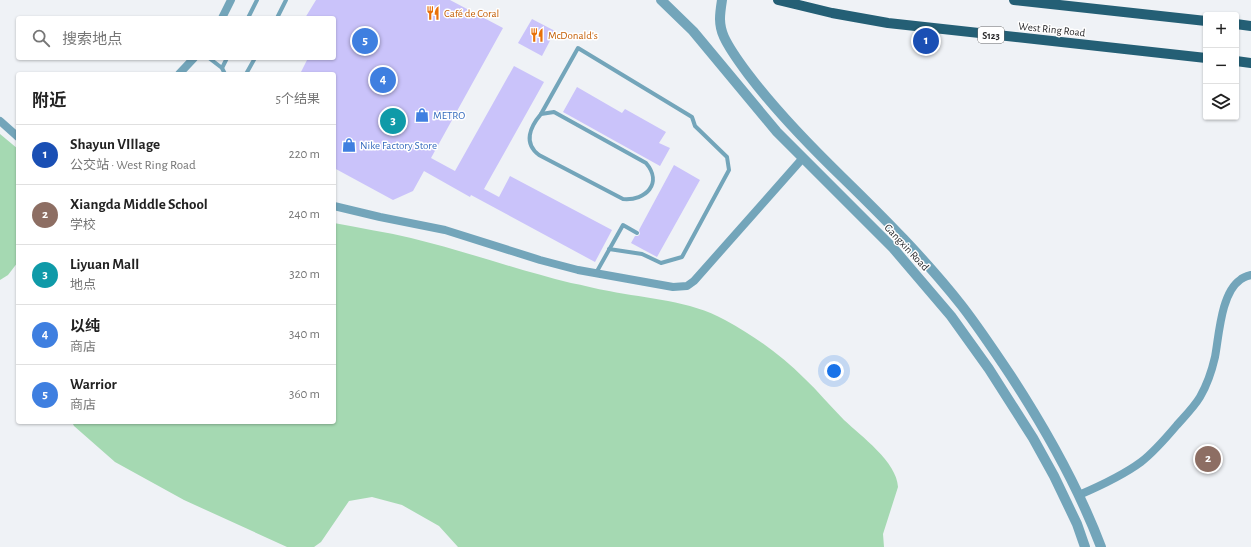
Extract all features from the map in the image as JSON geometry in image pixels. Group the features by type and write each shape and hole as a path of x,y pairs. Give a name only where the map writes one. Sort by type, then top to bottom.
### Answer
{"main road":[{"name":"West Ring Road","path":"778,0 832,13 888,23 1203,58"},
{"path":"1014,0 1203,21"},
{"path":"1239,24 1251,26"},
{"path":"1239,61 1251,62"}],"street":[{"path":"223,16 230,0"},
{"name":"Gangxin Road","path":"661,0 693,31 777,132 802,159 894,248 951,316 989,369 1033,438 1054,476 1085,547"},
{"name":"Gangxin Road","path":"722,0 719,20 720,27 732,52 758,87 788,122 904,238 963,308 1001,361 1046,431 1090,518 1101,547"},
{"path":"181,72 192,60"},
{"path":"0,121 16,135"},
{"path":"336,206 445,230 540,260 578,270 673,286 687,286 694,281 802,159"},
{"path":"1079,495 1110,481 1141,462 1160,444 1190,410 1200,396 1215,357 1224,308 1229,296 1234,285 1240,279 1251,275"}],"lane":[{"path":"249,16 257,0"},
{"path":"278,16 286,0"},
{"path":"541,114 554,112 646,163 651,169 653,182 649,191 640,197 631,200 623,199 534,151 531,144 530,134 533,123 541,114 578,48 692,117 695,126 727,157 729,170 682,257 661,263 642,254 610,249"},
{"path":"212,60 222,68 224,72"},
{"path":"222,68 226,60"},
{"path":"247,72 254,60"},
{"path":"596,273 623,225 637,233"}],"green space":[{"path":"0,134 16,147 16,265 8,275 0,280"},
{"path":"336,223 411,238 571,283 683,304 711,313 756,339 786,361 885,459 892,468 898,487 883,534 884,547 458,547 439,526 402,505 372,497 349,501 321,542 314,547 287,547 184,500 115,462 73,424 336,424"}],"building":[{"path":"316,0 450,0 503,28 431,158 455,171 514,66 544,82 484,189 499,197 510,176 612,230 595,262 471,195 470,197 424,171 413,191 393,200 336,169 336,72 301,72 307,60 336,60 336,16 306,16"},
{"path":"532,19 555,31 542,56 518,43"},
{"path":"577,87 622,113 625,109 666,132 659,143 670,148 660,166 563,112"},
{"path":"674,165 700,180 657,257 631,243 635,236 640,234 639,230"}],"place":[{"name":"Café de Coral","path":"433,13"},
{"name":"McDonald's","path":"537,35"},
{"name":"Warrior","path":"365,41"},
{"name":"Shayun VIllage","path":"926,41"},
{"name":"以纯","path":"383,80"},
{"name":"METRO","path":"422,115"},
{"name":"Liyuan Mall","path":"393,121"},
{"name":"Nike Factory Store","path":"349,145"},
{"name":"Xiangda Middle School","path":"1208,459"}]}
